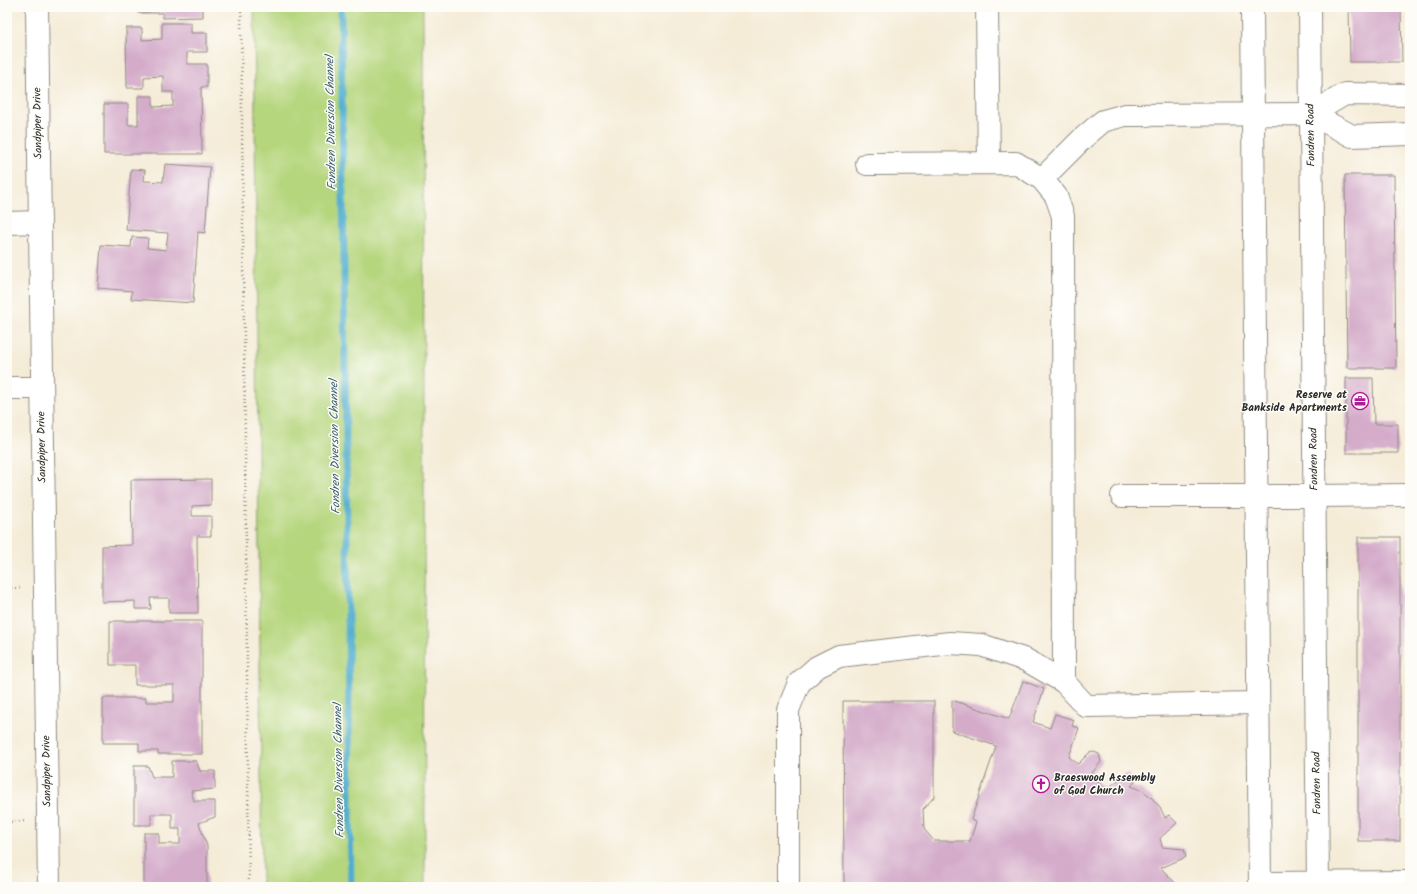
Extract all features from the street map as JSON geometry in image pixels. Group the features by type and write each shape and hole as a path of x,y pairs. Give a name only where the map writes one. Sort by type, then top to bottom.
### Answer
{"main road":[{"name":"Sandpiper Drive","path":"37,7 49,887"},
{"path":"987,7 989,163"},
{"path":"1252,7 1260,885 1399,884"},
{"name":"Fondren Road","path":"1310,7 1318,885"},
{"path":"1311,114 1345,94 1410,95"},
{"path":"1042,180 1082,139 1103,121 1125,115 1253,113 1311,114 1352,136 1410,134"},
{"path":"867,164 1016,163 1042,180 1056,196 1063,216 1064,682"},
{"path":"7,223 40,222"},
{"path":"7,388 42,388"},
{"path":"1122,496 1410,495"},
{"path":"788,887 788,710 799,683 817,667 839,656 950,643 981,645 1026,660 1064,682 1086,706 1258,703"}],"path":[{"path":"241,7 249,887"}],"green space":[{"path":"254,7 423,7 425,887 262,887"}],"building":[{"path":"138,7 203,7 203,17 163,18 163,13 138,13"},
{"path":"1349,7 1401,7 1402,62 1350,62"},
{"path":"162,23 191,23 191,33 207,33 207,52 187,52 187,64 207,64 207,87 201,87 202,154 104,154 104,104 128,104 128,125 138,125 138,96 153,96 153,107 173,106 173,92 163,92 163,76 144,77 144,88 127,88 126,28 142,28 142,40 162,39"},
{"path":"165,164 210,167 205,233 198,232 193,303 131,299 132,291 98,288 101,245 131,247 132,237 148,238 147,248 166,250 168,233 126,230 131,169 145,170 144,181 163,182"},
{"path":"1345,175 1394,175 1396,368 1347,368"},
{"name":"Reserve at Bankside Apartments","path":"1346,378 1373,378 1374,424 1398,424 1398,453 1346,453"},
{"path":"211,479 211,505 192,506 192,516 211,516 211,536 197,536 198,613 169,613 169,598 150,598 151,609 135,609 135,601 102,602 102,546 132,545 131,480"},
{"path":"1358,537 1400,537 1400,841 1358,841"},
{"path":"110,621 202,621 202,754 158,754 158,751 139,751 139,743 103,743 103,698 146,698 146,702 174,702 174,685 135,685 135,665 110,665"},
{"name":"Braeswood Assembly of God Church","path":"1023,681 1044,689 1033,722 1050,728 1055,714 1074,720 1072,726 1079,728 1069,757 1078,764 1089,753 1094,752 1099,754 1101,762 1091,774 1106,790 1127,773 1135,782 1131,786 1142,790 1151,797 1160,807 1165,818 1169,815 1177,823 1160,838 1162,847 1184,849 1186,857 1161,868 1179,887 844,887 843,701 934,701 934,797 923,809 924,829 934,841 970,841 976,822 971,820 996,746 952,731 952,700 1009,719"},
{"path":"172,761 196,761 200,771 215,771 215,789 191,791 194,801 215,801 215,817 199,823 207,846 207,887 144,887 144,833 159,833 159,844 180,844 180,829 172,829 172,814 151,814 151,825 134,825 134,766 148,766 152,777 172,777"}],"waterway":[{"name":"Fondren Diversion Channel","path":"341,7 351,887"}],"place":[{"name":"Reserve at Bankside Apartments","path":"1360,401"},
{"name":"Braeswood Assembly of God Church","path":"1041,784"}]}
